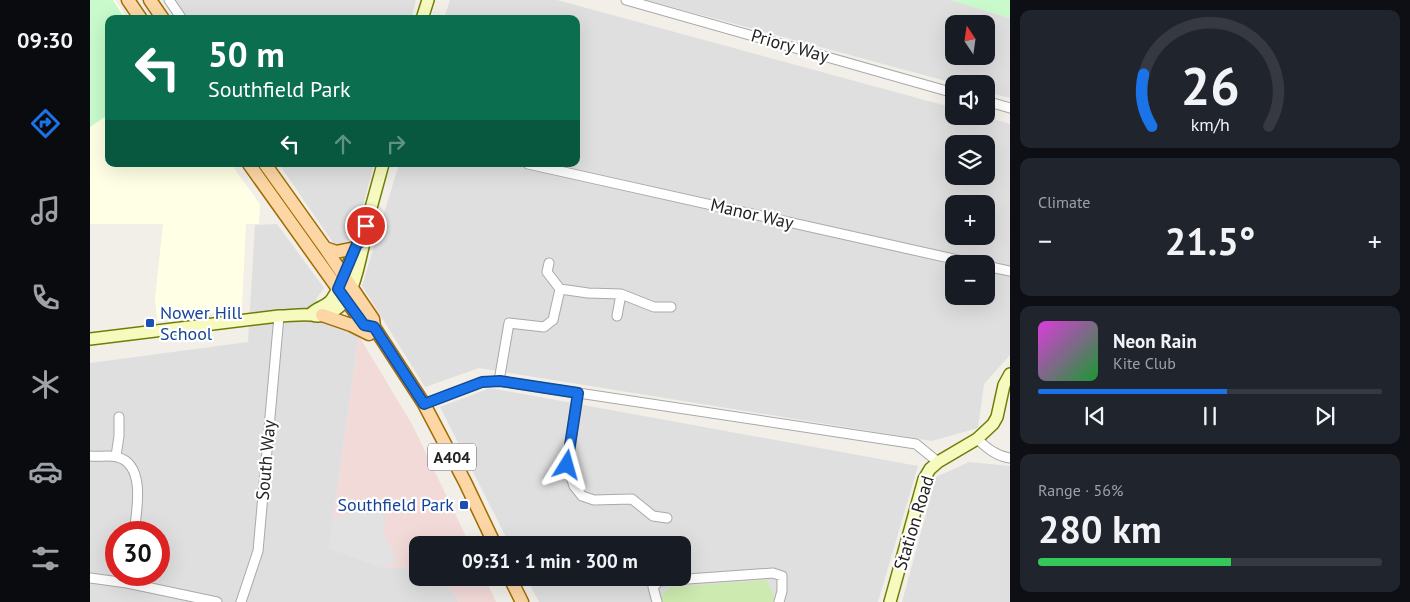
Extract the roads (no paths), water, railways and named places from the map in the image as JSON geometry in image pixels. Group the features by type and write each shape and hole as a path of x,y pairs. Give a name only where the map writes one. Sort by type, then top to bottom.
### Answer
{"main road":[{"path":"128,0 138,15"},
{"path":"150,0 160,15"},
{"name":"A404","path":"251,167 364,325 374,327"},
{"name":"A404","path":"267,167 326,248 373,318 374,327 424,404 491,536"},
{"path":"326,248 336,252 359,245"},
{"path":"316,315 381,338"},
{"path":"514,586 522,602"}],"street":[{"path":"170,0 179,15"},
{"path":"423,15 428,0"},
{"name":"Priory Way","path":"626,0 945,90"},
{"path":"995,104 1010,108"},
{"path":"316,315 314,310 330,302 338,289 359,245 382,167"},
{"name":"Manor Way","path":"541,167 945,257"},
{"path":"90,339 279,316 316,315 340,307 346,300 352,287 363,247 359,245"},
{"path":"549,263 547,272 560,289 588,293 621,294 654,306 671,307"},
{"path":"995,268 1010,271"},
{"path":"500,381 509,323 544,327 553,320 560,289"},
{"path":"617,316 621,294"},
{"name":"South Way","path":"241,602 258,551 279,316"},
{"name":"Station Road","path":"890,602 924,478 938,462 977,439 993,424 997,416 1004,386 1010,374"},
{"path":"424,404 482,382 500,381 916,444 938,462"},
{"path":"578,393 567,465 574,486 582,496 594,500 632,499 653,516 667,518"},
{"path":"116,456 120,417"},
{"path":"977,439 990,450 1010,458"},
{"path":"90,456 116,456 127,460 134,470 137,494 135,521"},
{"path":"657,602 653,587 659,581 773,573 782,576 782,591 779,602"},
{"path":"90,578 105,578"},
{"path":"155,586 217,602"}],"place":[{"name":"Nower Hill School","path":"150,323"},
{"name":"Southfield Park","path":"464,505"}]}
